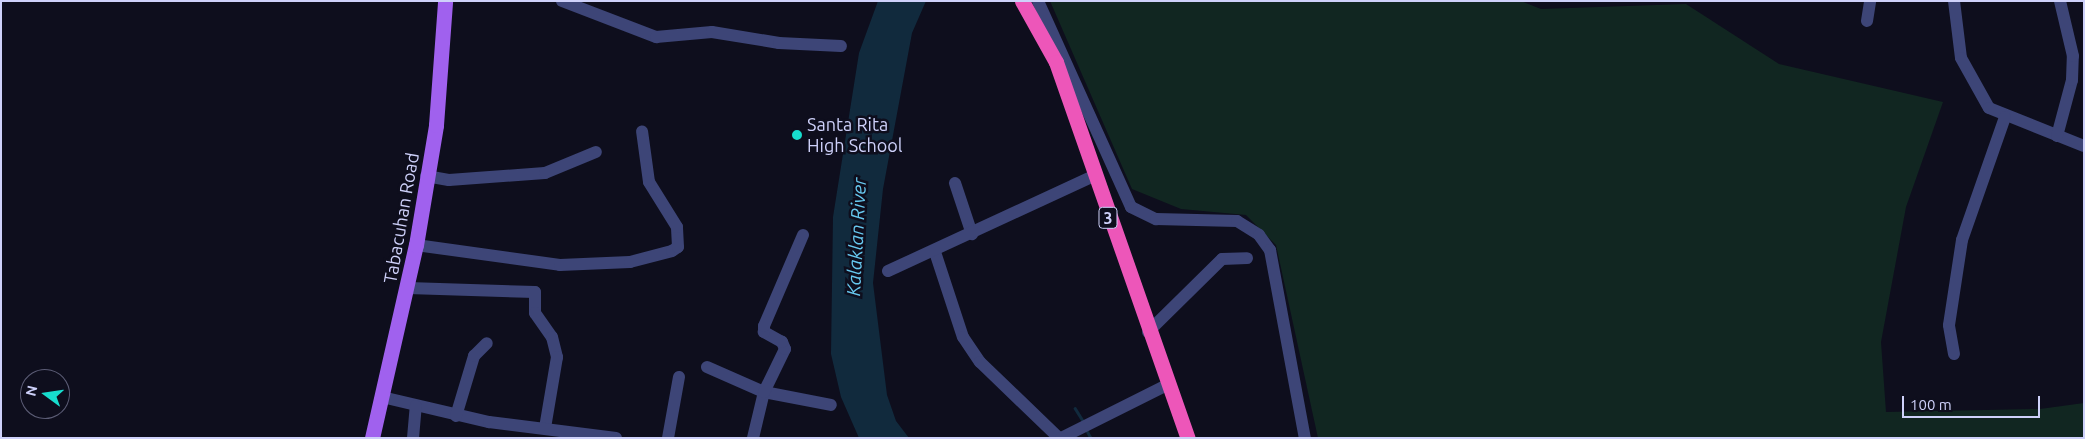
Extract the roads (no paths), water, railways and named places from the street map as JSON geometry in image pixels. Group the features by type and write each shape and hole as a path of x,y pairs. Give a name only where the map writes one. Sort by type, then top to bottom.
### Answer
{"highway":[{"name":"3","path":"1022,1 1056,62 1148,332 1188,438"}],"main road":[{"name":"Tabacuhan Road","path":"372,438 408,288 416,245 436,125 445,1"}],"street":[{"path":"562,1 656,37 724,33 779,43 841,46"},
{"path":"1038,1 1131,207 1156,219 1237,221 1259,235 1270,250 1305,438"},
{"path":"1867,21 1870,1"},
{"path":"1954,1 1967,74 1989,108 2005,117 2084,146"},
{"path":"2057,136 2072,80 2073,56 2060,1"},
{"path":"1954,354 1949,325 1962,240 2005,117"},
{"path":"416,245 560,265 630,262 672,251 678,247 677,227 649,182 642,131"},
{"path":"426,176 449,180 545,173 596,152"},
{"path":"888,270 935,252 1094,176"},
{"path":"956,183 972,234"},
{"path":"753,438 764,392 785,349 782,342 764,332 764,326 803,235"},
{"path":"935,252 963,337 980,362 1060,438 1096,418 1169,384"},
{"path":"1148,332 1222,259 1247,258"},
{"path":"408,288 535,292 535,312 552,337 557,356 545,428"},
{"path":"456,416 474,356 487,343"},
{"path":"707,367 764,392 831,405"},
{"path":"668,438 679,377"},
{"path":"382,397 456,416 616,438"},
{"path":"413,438 416,406"}],"water":[{"name":"Kalaklan River","path":"878,1 926,1 912,33 883,189 873,283 887,395 896,421 909,438 859,438 841,397 831,354 833,217 859,53"}],"waterway":[{"path":"1075,408 1083,421"},
{"path":"1086,429 1091,438"}],"place":[{"name":"Santa Rita High School","path":"797,135"}]}
